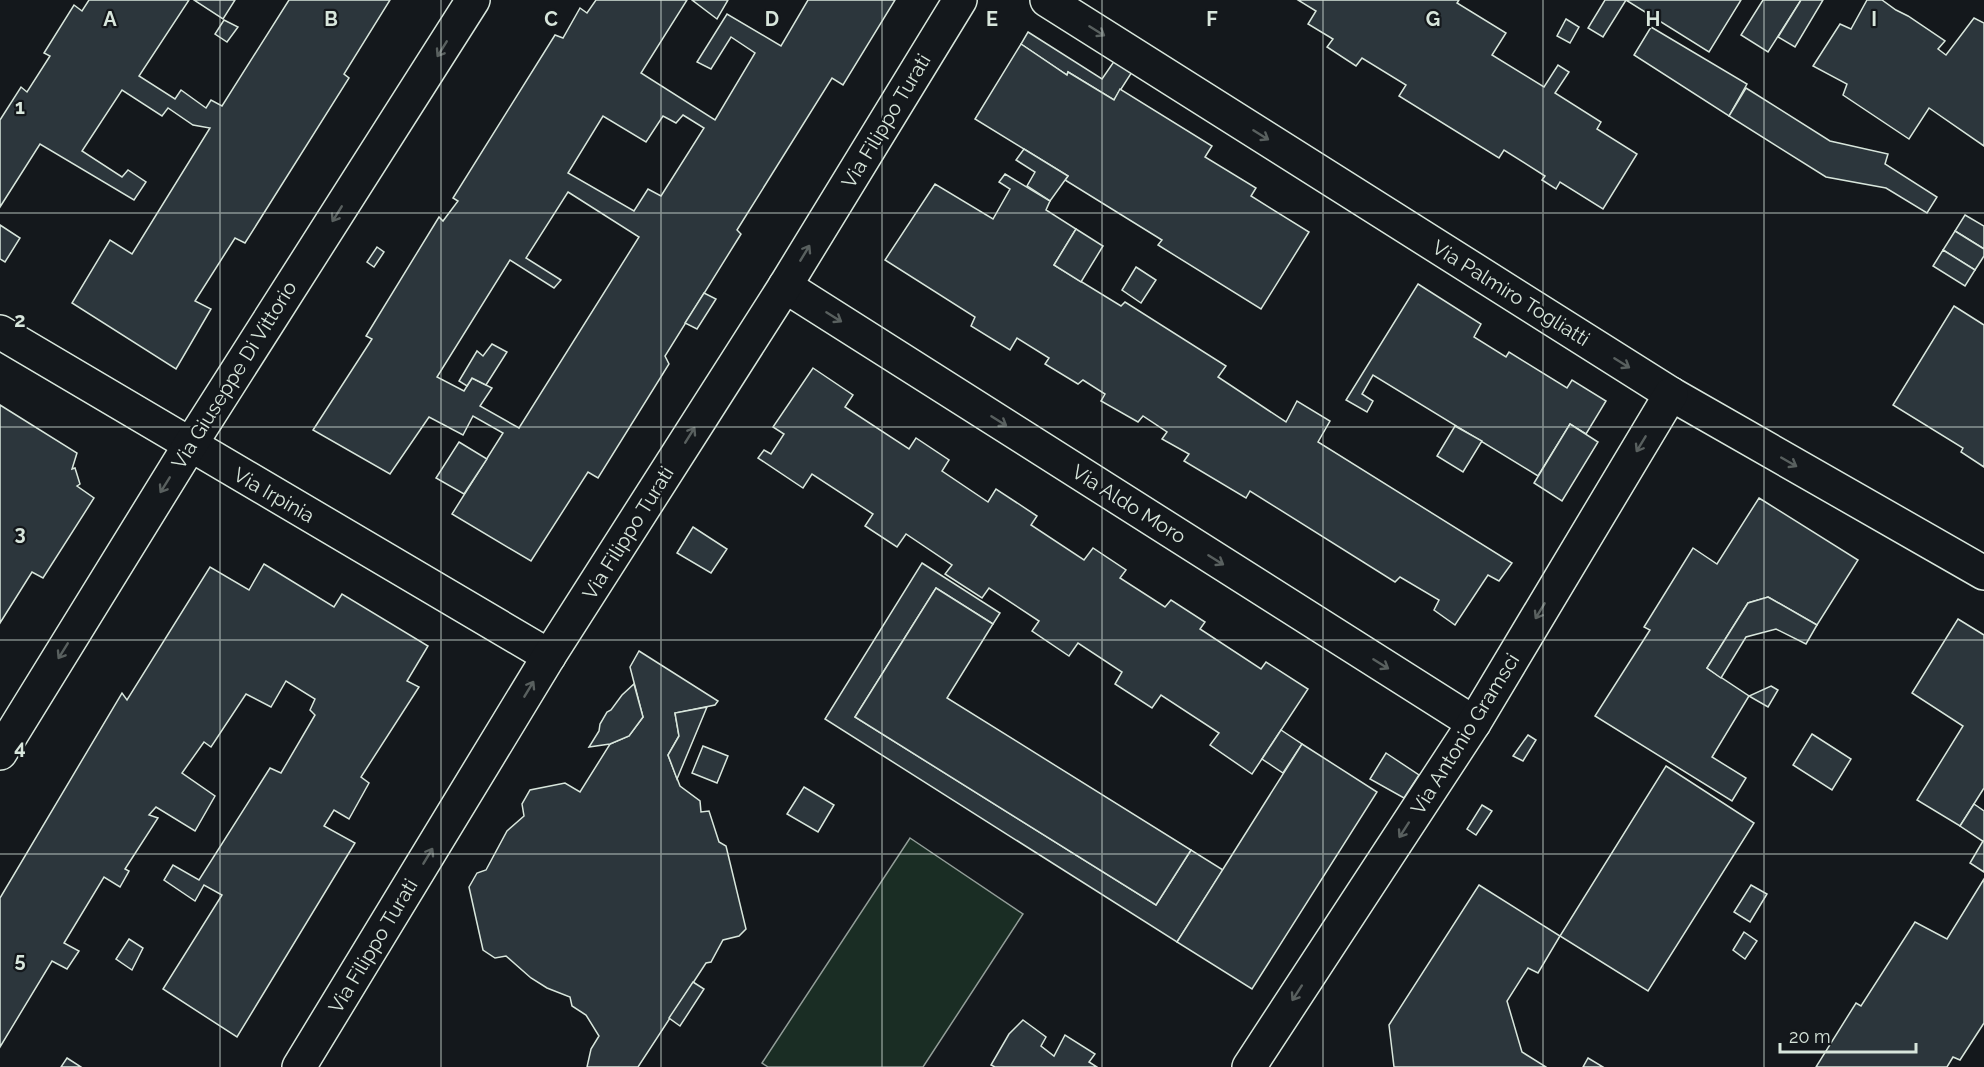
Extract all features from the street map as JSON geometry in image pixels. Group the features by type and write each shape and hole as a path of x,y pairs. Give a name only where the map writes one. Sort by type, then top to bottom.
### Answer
{"street":[{"name":"Via Giuseppe Di Vittorio","path":"0,753 190,445 473,0"},
{"name":"Via Filippo Turati","path":"299,1067 549,656 785,286 960,0"},
{"name":"Via Palmiro Togliatti","path":"1047,0 1671,394 1984,573"},
{"name":"Via Aldo Moro","path":"785,286 1473,723"},
{"name":"Via Irpinia","path":"0,332 549,656"},
{"name":"Via Antonio Gramsci","path":"1249,1067 1473,723 1671,394"}],"green space":[{"path":"910,838 1023,914 923,1067 768,1067 762,1063"}],"building":[{"path":"89,0 189,0 139,76 175,99 181,90 206,108 211,100 222,106 289,0 390,0 344,74 349,78 245,243 235,238 195,301 211,309 176,369 72,303 110,240 132,254 210,128 193,125 168,108 162,116 122,90 82,151 122,177 128,170 146,182 134,200 40,144 0,207 0,120 21,87 27,92 50,56 44,53 74,5 82,11"},
{"path":"194,0 235,0 223,19"},
{"path":"596,0 687,0 641,73 715,120 755,53 731,37 711,69 697,62 727,14 781,46 808,0 895,0 843,85 832,78 737,230 741,234 665,356 669,364 598,478 588,472 531,561 452,514 503,433 473,416 463,435 429,417 390,474 313,430 372,339 366,336 439,217 443,221 458,201 453,198 555,35 563,38 580,8 587,13","holes":["683,115 704,128 661,196 648,189 634,211 568,173 603,116 646,142 663,116 676,123","568,192 639,237 519,428 480,406 492,388 472,378 464,391 437,377 510,260 554,288 561,280 526,258"]},
{"path":"692,0 728,0 717,19"},
{"path":"1298,0 1459,0 1457,3 1506,33 1492,55 1544,87 1558,65 1569,72 1555,93 1601,122 1597,129 1637,154 1603,209 1560,182 1556,189 1542,180 1545,176 1504,150 1499,158 1399,96 1406,85 1362,58 1356,66 1327,47 1333,39 1308,24 1316,11"},
{"path":"1605,0 1626,0 1603,37 1588,28"},
{"path":"1626,0 1741,0 1709,52"},
{"path":"1763,0 1801,0 1768,52 1741,35"},
{"path":"1801,0 1823,0 1795,47 1778,37"},
{"path":"1867,0 1882,0 1945,41 1938,49 1946,55 1974,18 1984,23 1984,146 1929,108 1909,139 1843,95 1847,84 1813,66 1840,24 1851,29"},
{"path":"1566,19 1579,27 1570,43 1557,36"},
{"path":"224,20 238,27 227,42 215,34"},
{"path":"1651,27 1747,84 1729,116 1634,55"},
{"path":"1028,32 1102,79 1115,60 1132,72 1114,100 1068,72 1067,75 1021,44"},
{"path":"1021,44 1067,75 1068,72 1114,100 1120,89 1212,146 1205,157 1256,188 1251,196 1309,232 1261,309 1158,245 1162,240 1065,180 1068,176 975,119"},
{"path":"1746,88 1830,141 1888,154 1885,164 1937,197 1927,213 1886,188 1826,177 1729,116"},
{"path":"1024,149 1068,176 1050,201 1027,186 1035,172 1016,160"},
{"path":"1005,174 1050,201 1046,210 1076,229 1054,265 1121,306 1125,302 1226,366 1218,377 1286,422 1297,401 1330,421 1318,442 1512,563 1499,581 1488,575 1455,625 1434,610 1439,600 1400,577 1395,582 1250,491 1246,498 1184,461 1189,454 1162,439 1167,432 1143,416 1138,422 1101,401 1105,394 1083,380 1078,384 1045,364 1049,358 1017,338 1010,350 971,326 975,317 885,260 935,184 993,219 1010,189 999,182"},
{"path":"1965,215 1984,226 1984,249 1955,231"},
{"path":"0,225 20,238 5,262 0,259"},
{"path":"1076,229 1103,246 1081,282 1054,265"},
{"path":"1955,231 1984,249 1984,256 1975,270 1943,250"},
{"path":"377,247 384,252 374,267 367,262"},
{"path":"1943,250 1975,270 1965,286 1933,266"},
{"path":"1136,267 1156,280 1141,303 1122,290"},
{"path":"1418,284 1481,324 1474,337 1506,357 1509,352 1567,388 1572,380 1606,401 1586,434 1570,424 1538,476 1373,375 1362,394 1373,401 1367,412 1346,400"},
{"path":"704,293 716,299 697,329 685,323"},
{"path":"1954,306 1984,325 1984,467 1961,452 1963,448 1893,405"},
{"path":"492,344 507,352 486,385 472,378 467,386 459,381 477,351 483,356"},
{"path":"813,368 853,395 845,407 909,449 916,438 949,460 942,471 988,502 996,489 1037,516 1031,525 1084,560 1093,548 1126,570 1120,578 1165,607 1171,600 1205,622 1200,629 1261,669 1266,662 1308,689 1252,774 1210,745 1219,733 1161,695 1152,708 1115,684 1122,672 1078,643 1069,656 1032,631 1039,621 989,588 982,598 945,574 952,565 906,534 897,547 865,526 873,514 812,474 803,488 758,458 764,450 771,454 784,434 773,427"},
{"path":"0,405 77,453 72,469 75,468 80,484 77,486 94,498 43,578 32,572 0,623"},
{"path":"1570,424 1598,442 1562,501 1534,483"},
{"path":"1455,426 1482,441 1463,472 1437,456"},
{"path":"459,442 487,459 464,494 436,478"},
{"path":"1759,498 1858,560 1817,625 1768,597 1748,603 1707,668 1749,696 1712,757 1746,778 1732,801 1595,716 1650,630 1644,627 1693,548 1717,564"},
{"path":"693,527 727,549 711,573 677,553"},
{"path":"922,563 1000,613 993,624 936,588 855,717 1156,905 1191,850 1223,870 1177,942 825,719"},
{"path":"264,564 334,607 342,594 428,646 407,681 419,687 361,777 369,783 349,819 334,810 324,826 355,843 237,1037 163,989 222,895 204,885 195,901 164,880 173,865 199,880 270,768 281,773 315,715 310,710 315,699 286,681 271,707 246,694 211,747 204,742 182,773 215,796 195,831 156,807 149,815 158,818 125,869 129,871 120,887 104,877 64,943 79,951 67,969 52,961 0,1047 0,898 122,693 127,700 210,567 249,590"},
{"path":"936,588 993,624 947,698 1191,850 1156,905 855,717"},
{"path":"1768,597 1817,625 1806,644 1776,629 1746,637 1721,678 1707,668 1748,603"},
{"path":"1958,619 1984,635 1984,788 1960,826 1917,800 1963,726 1912,693"},
{"path":"639,651 718,701 715,705 675,713 679,736 668,755 680,786 700,801 701,812 709,811 719,842 726,846 746,929 739,936 723,940 711,962 706,963 638,1067 587,1067 591,1049 599,1036 586,1015 572,1006 570,997 547,988 531,978 506,956 495,958 483,950 469,887 477,873 486,870 507,831 524,816 522,804 530,790 565,783 580,792 610,744 629,736 643,717 630,667"},
{"path":"634,684 643,717 629,736 610,744 589,747 607,712"},
{"path":"1771,686 1778,690 1768,707 1749,696"},
{"path":"707,707 677,779 668,755 679,736 675,713"},
{"path":"1281,730 1302,744 1283,773 1262,759"},
{"path":"1812,734 1851,759 1832,790 1793,765"},
{"path":"1528,735 1536,740 1523,761 1513,756"},
{"path":"1302,744 1377,792 1252,989 1177,942"},
{"path":"703,746 728,756 717,783 692,773"},
{"path":"1386,753 1419,775 1404,798 1370,779"},
{"path":"1666,766 1754,823 1648,991 1560,936"},
{"path":"804,787 834,805 818,832 787,814"},
{"path":"1974,804 1984,811 1984,842 1960,826"},
{"path":"1482,805 1492,811 1476,835 1467,829"},
{"path":"1984,842 1984,872 1970,863"},
{"path":"1984,879 1984,1023 1960,1060 1953,1057 1947,1067 1816,1067 1856,1003 1861,1006 1915,922 1947,939"},
{"path":"1479,885 1560,936 1538,973 1528,968 1507,1001 1522,1052 1546,1067 1394,1067 1389,1025"},
{"path":"1751,885 1767,894 1750,922 1734,912"},
{"path":"1744,932 1757,941 1745,959 1733,950"},
{"path":"129,939 143,948 132,970 116,959"},
{"path":"693,982 704,989 680,1026 669,1018"},
{"path":"1023,1020 1046,1037 1041,1046 1054,1056 1065,1035 1095,1054 1089,1062 1097,1067 995,1067 991,1065 1009,1034"},
{"path":"67,1058 81,1067 61,1067"},
{"path":"1588,1058 1603,1067 1583,1067"}]}
